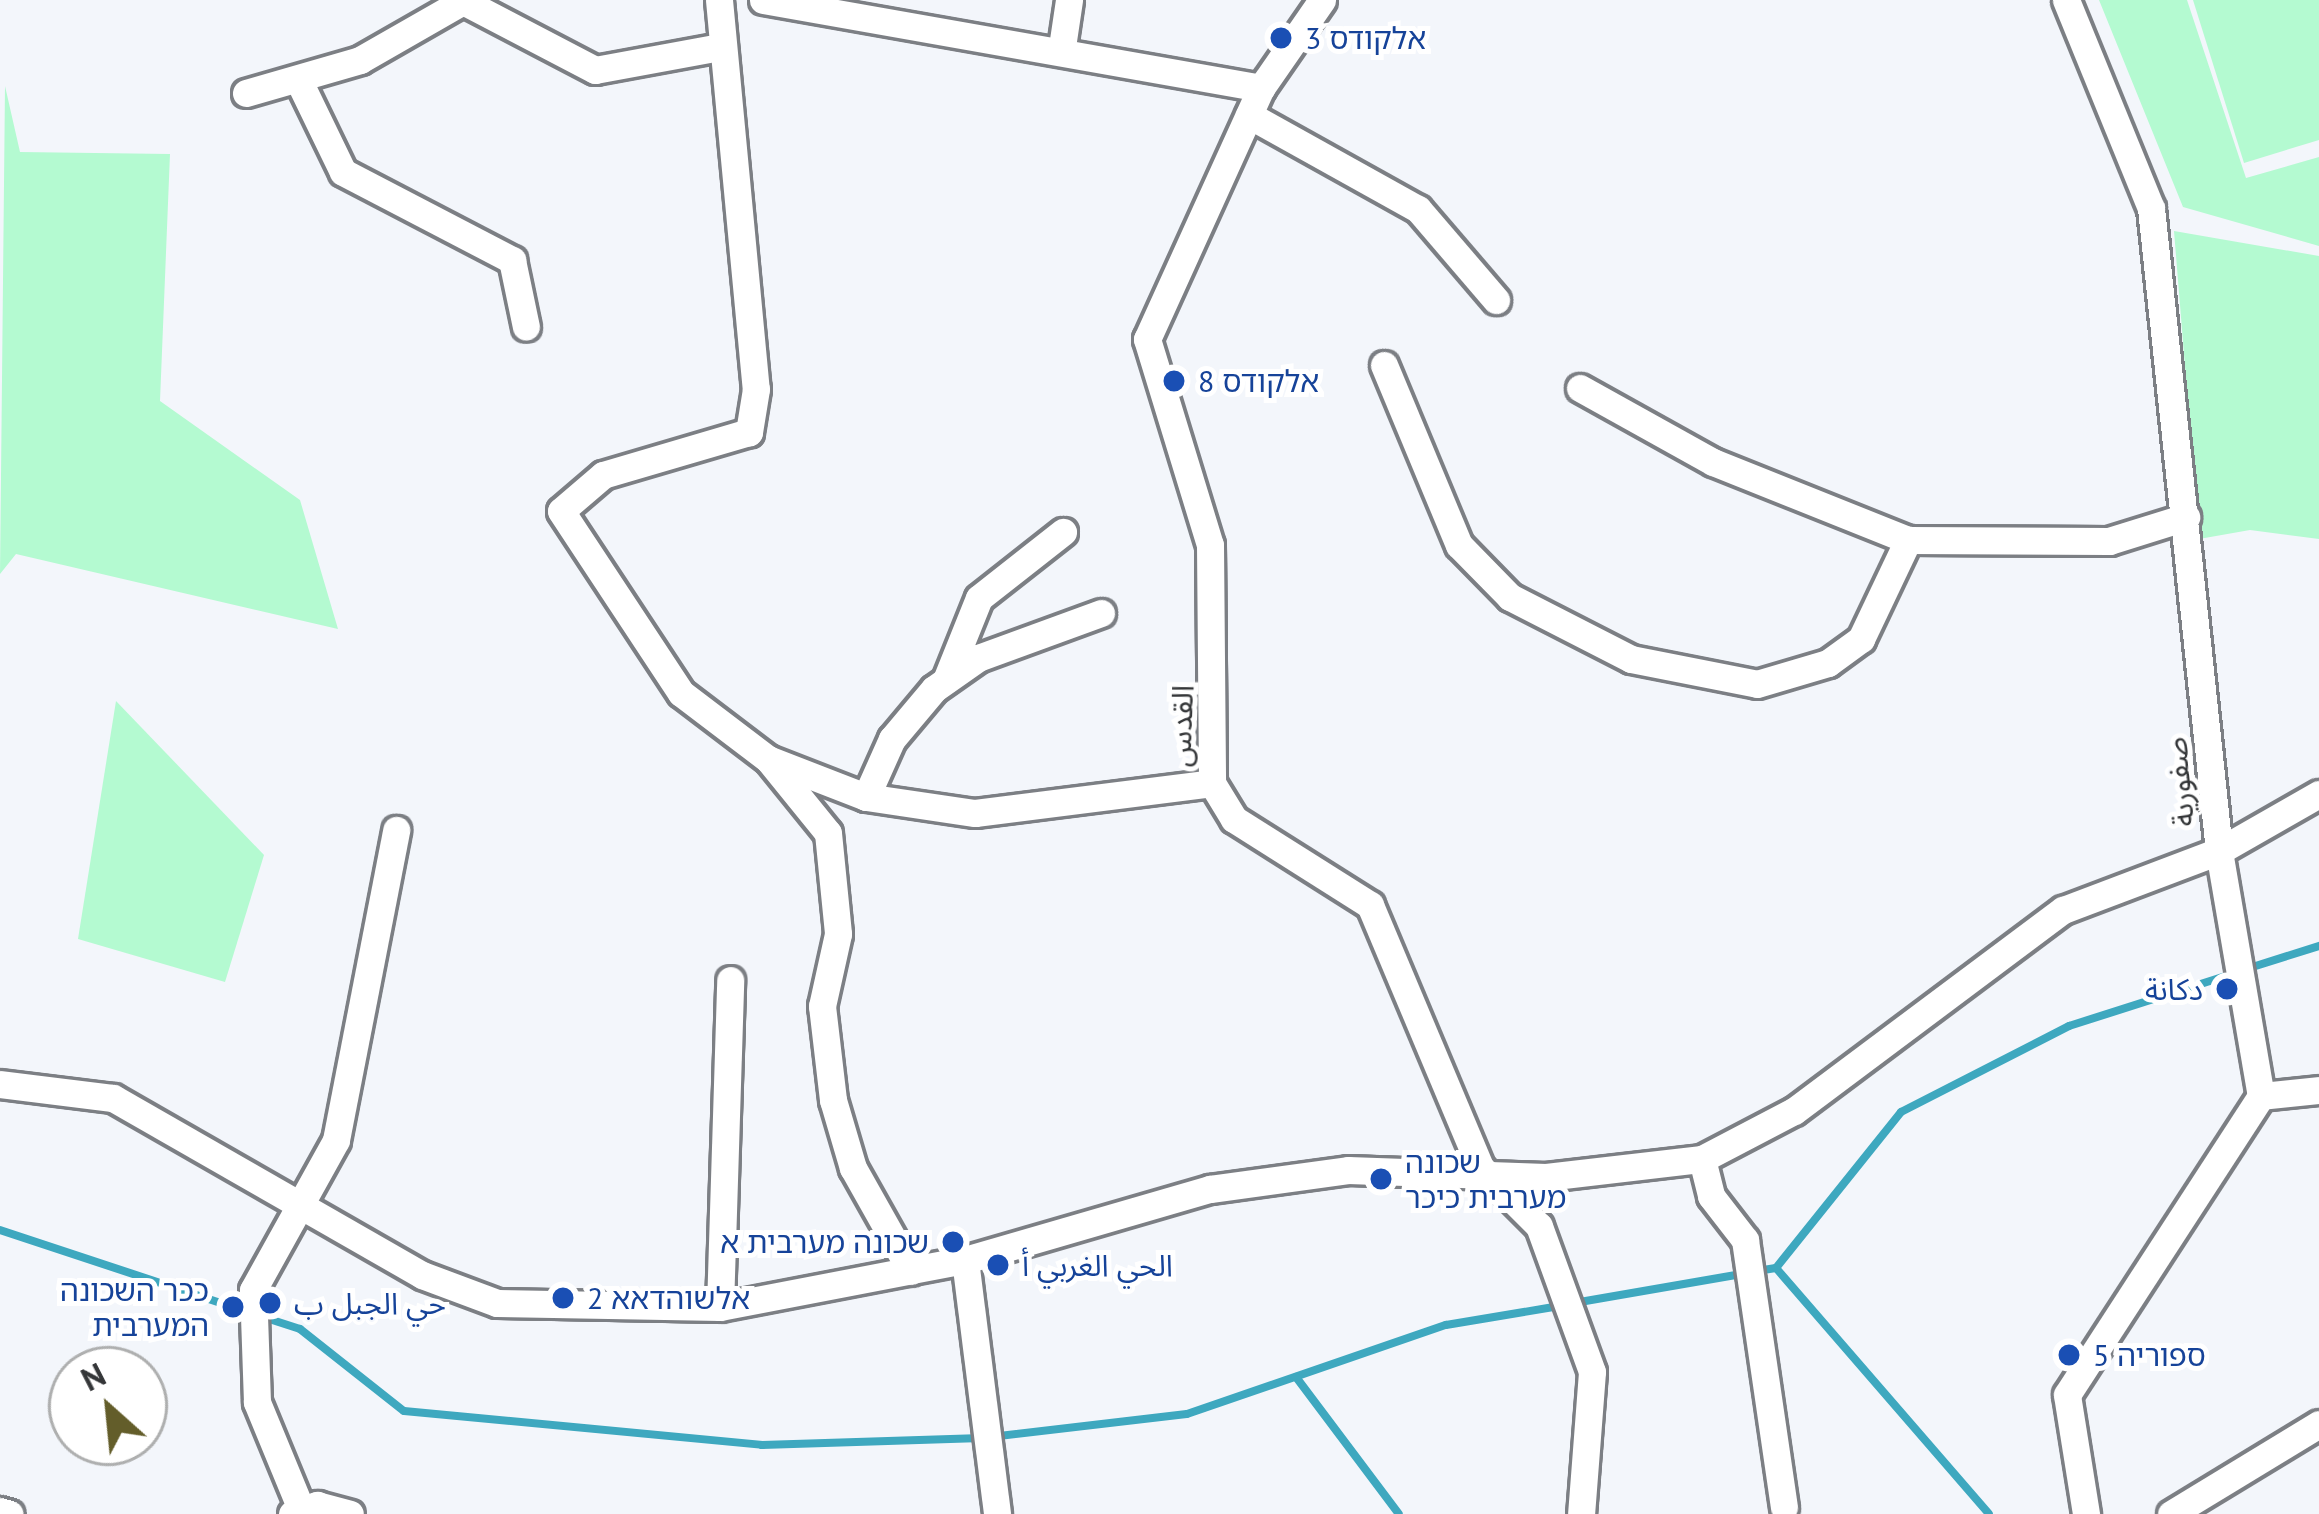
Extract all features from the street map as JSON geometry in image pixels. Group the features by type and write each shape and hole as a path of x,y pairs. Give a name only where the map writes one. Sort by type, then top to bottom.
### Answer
{"street":[{"path":"719,0 756,389 749,432 603,475 561,512 681,693 768,759 828,833 838,934 822,1006 832,1100 853,1168 911,1270"},
{"path":"763,0 849,7 1261,88"},
{"path":"1062,47 1069,0"},
{"name":"القدس","path":"1322,0 1261,88 1147,340 1210,544 1212,783 1234,820 1347,885 1378,917 1480,1167 1539,1226 1580,1325 1593,1420 1581,1514"},
{"name":"صفورية","path":"2066,0 2151,208 2219,851 2261,1096"},
{"path":"246,93 400,43 464,1 595,70 720,47"},
{"path":"298,79 343,172 512,260 526,327"},
{"path":"1250,115 1418,209 1496,300"},
{"path":"1384,365 1460,545 1510,598 1631,659 1757,684 1828,664 1861,639 1908,540"},
{"path":"1580,388 1713,462 1908,540 2109,541 2186,517"},
{"path":"866,796 892,739 946,680 979,598 1063,532"},
{"path":"946,680 1101,613"},
{"path":"768,759 866,796 974,813 1212,783"},
{"path":"0,1084 113,1098 305,1203 422,1275 497,1303 719,1307 964,1261 1210,1189 1480,1167 1546,1177 1702,1159 1794,1111 2063,910 2219,851 2319,794"},
{"path":"350,1514 297,1511 273,1458 248,1347 253,1290 337,1140 396,830"},
{"path":"719,1307 730,980"},
{"path":"2086,1514 2067,1395 2261,1096 2319,1090"},
{"path":"1702,1159 1711,1196 1745,1240 1784,1507"},
{"path":"964,1261 997,1514"},
{"path":"2171,1514 2319,1424"},
{"path":"0,1511 10,1514"}],"green space":[{"path":"2099,0 2187,0 2246,178 2319,157 2319,246 2183,207"},
{"path":"2193,0 2319,0 2319,140 2244,163"},
{"path":"5,86 20,152 170,154 160,401 300,500 338,629 16,554 0,574"},
{"path":"2174,231 2319,256 2319,539 2250,530 2199,539"},
{"path":"116,701 264,855 225,982 78,939"}],"waterway":[{"path":"2246,969 2319,946"},
{"path":"1757,1271 1776,1268 1901,1112 2069,1026 2232,974"},
{"path":"0,1230 248,1312"},
{"path":"1776,1268 1989,1514"},
{"path":"1574,1303 1742,1274"},
{"path":"263,1317 300,1329 404,1411 762,1445 982,1438 1187,1414 1446,1325 1559,1306"},
{"path":"1296,1377 1399,1514"}],"place":[{"name":"אלקודס 3","path":"1281,38"},
{"name":"אלקודס 8","path":"1174,381"},
{"name":"دكانة","path":"2227,989"},
{"name":"שכונה מערבית כיכר","path":"1381,1179"},
{"name":"שכונה מערבית א","path":"953,1242"},
{"name":"الحي الغربي أ","path":"998,1265"},
{"name":"אלשוהדאא 2","path":"563,1298"},
{"name":"حي الجبل ب","path":"270,1303"},
{"name":"ככר השכונה המערבית","path":"233,1307"},
{"name":"ספוריה 5","path":"2069,1355"}]}
